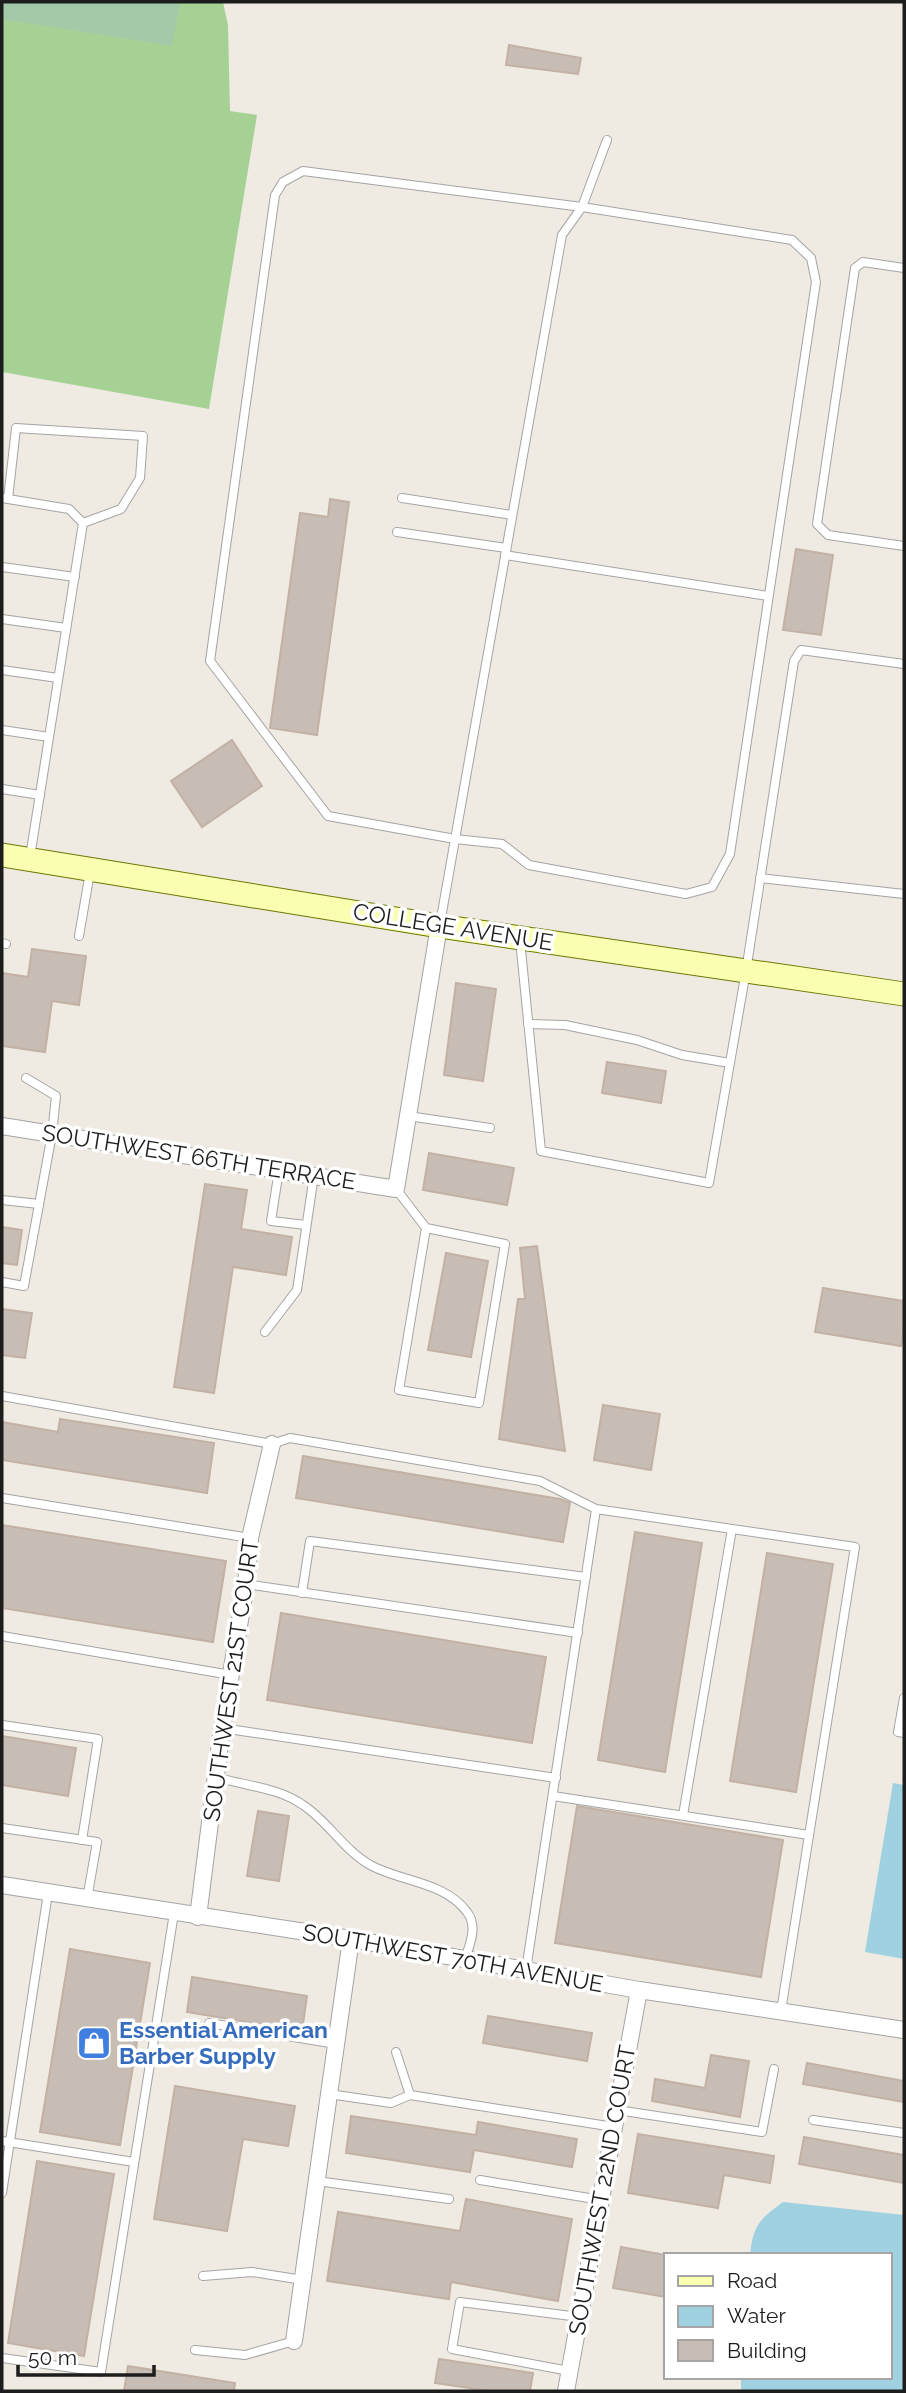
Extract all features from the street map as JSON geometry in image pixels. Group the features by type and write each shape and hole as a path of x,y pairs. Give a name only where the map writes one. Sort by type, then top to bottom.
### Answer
{"street":[{"name":"COLLEGE AVENUE","path":"2,855 439,926 904,994"},
{"path":"396,1189 439,926"},
{"name":"SOUTHWEST 66TH TERRACE","path":"2,1126 396,1189"},
{"name":"SOUTHWEST 21ST COURT","path":"198,1917 222,1728 246,1584 250,1538 272,1444"},
{"name":"SOUTHWEST 70TH AVENUE","path":"2,1885 351,1939 639,1990 904,2030"},
{"path":"294,2341 351,1939"},
{"name":"SOUTHWEST 22ND COURT","path":"566,2391 639,1990"}],"lane":[{"path":"439,926 562,234 582,207 607,140"},
{"path":"303,171 582,207 792,240 811,258 816,282 768,596 730,854 712,887 686,894 529,865 502,844 455,839 328,816 210,662 275,195 283,182 303,171"},
{"path":"904,268 863,262 855,268 817,524 828,535 904,546"},
{"path":"16,428 143,436 140,478 121,509 83,523 69,509 5,499 16,428"},
{"path":"402,498 512,515"},
{"path":"30,860 83,523"},
{"path":"397,531 768,596"},
{"path":"2,567 75,577"},
{"path":"2,619 66,628"},
{"path":"520,937 541,1151 709,1183 746,971 794,661 801,650 904,664"},
{"path":"2,670 58,678"},
{"path":"2,730 49,737"},
{"path":"2,789 40,794"},
{"path":"79,936 90,869"},
{"path":"760,878 904,894"},
{"path":"528,1024 565,1025 637,1040 681,1055 730,1063"},
{"path":"2,1282 24,1286 52,1134 56,1096 26,1078"},
{"path":"408,1116 491,1128"},
{"path":"279,1170 271,1221 306,1225"},
{"path":"265,1332 297,1290 314,1175"},
{"path":"396,1189 426,1228 505,1244 479,1403 399,1390 426,1228"},
{"path":"2,1200 39,1204"},
{"path":"2,1396 272,1444 290,1438 540,1480 596,1509 855,1547 781,2011"},
{"path":"2,1498 250,1538"},
{"path":"526,1970 596,1509"},
{"path":"683,1815 732,1529"},
{"path":"302,1593 310,1541 586,1577"},
{"path":"246,1584 578,1633"},
{"path":"2,1636 231,1675"},
{"path":"904,1698 898,1732 904,1733"},
{"path":"2,1725 98,1739 82,1840"},
{"path":"222,1728 555,1778"},
{"path":"216,1777 270,1789 303,1805 349,1851 370,1865 448,1894 469,1914 473,1926 465,1959"},
{"path":"553,1796 809,1835"},
{"path":"2,1828 97,1842 87,1899"},
{"path":"2,2193 6,2141 48,1893"},
{"path":"2,2358 101,2372 174,1913"},
{"path":"209,2023 336,2044"},
{"path":"396,2052 410,2095"},
{"path":"617,2109 762,2132 774,2069"},
{"path":"329,2094 391,2103 410,2095 614,2127"},
{"path":"813,2120 904,2133"},
{"path":"6,2141 134,2162"},
{"path":"480,2180 601,2200"},
{"path":"317,2181 449,2199"},
{"path":"203,2276 252,2272 303,2280"},
{"path":"569,2371 452,2349 460,2302 579,2317"},
{"path":"195,2350 245,2355 294,2341"}],"green space":[{"path":"2,2 223,2 228,25 230,111 257,115 209,409 2,372"},
{"path":"2,2 180,2 172,46 2,19"}],"water":[{"path":"893,1783 904,1785 904,1959 865,1952"},
{"path":"783,2202 904,2215 904,2391 741,2391 741,2379 892,2379 892,2253 750,2253 753,2236 769,2213"}],"building":[{"path":"509,45 581,58 578,74 506,65"},
{"path":"330,499 349,502 317,735 270,728 300,513 328,517"},
{"path":"796,549 833,555 821,635 783,630"},
{"path":"232,740 262,786 202,827 171,781"},
{"path":"32,949 86,956 79,1005 52,1001 45,1052 2,1046 2,973 28,977"},
{"path":"456,983 496,989 483,1081 444,1075"},
{"path":"607,1062 666,1071 661,1103 602,1093"},
{"path":"429,1153 514,1168 507,1205 423,1190"},
{"path":"205,1184 247,1190 241,1229 292,1237 286,1275 233,1267 214,1393 174,1387"},
{"path":"2,1227 22,1230 17,1265 2,1263"},
{"path":"537,1246 565,1451 499,1439 518,1299 525,1299 520,1248"},
{"path":"446,1253 488,1261 471,1357 428,1350"},
{"path":"823,1288 904,1301 901,1346 815,1332"},
{"path":"2,1309 32,1313 25,1358 2,1355"},
{"path":"603,1405 660,1414 651,1470 594,1460"},
{"path":"60,1419 214,1443 207,1493 2,1460 2,1422 58,1432"},
{"path":"303,1456 560,1499 570,1503 563,1542 296,1498"},
{"path":"2,1525 226,1561 213,1642 2,1608"},
{"path":"635,1532 702,1543 665,1772 598,1760"},
{"path":"767,1553 833,1564 796,1792 730,1781"},
{"path":"281,1613 546,1657 532,1743 267,1700"},
{"path":"2,1736 76,1748 68,1796 2,1785"},
{"path":"577,1806 783,1840 761,1977 555,1943"},
{"path":"258,1811 289,1816 279,1881 247,1876"},
{"path":"70,1949 150,1963 120,2145 40,2132"},
{"path":"192,1977 307,1996 302,2031 187,2012"},
{"path":"488,2016 592,2033 587,2061 483,2043"},
{"path":"711,2055 749,2061 740,2117 652,2101 655,2079 705,2088"},
{"path":"807,2063 904,2081 904,2102 803,2084"},
{"path":"175,2086 295,2106 288,2146 243,2139 227,2231 154,2219"},
{"path":"351,2116 476,2135 478,2122 577,2139 572,2167 474,2150 470,2172 346,2153"},
{"path":"638,2134 774,2156 770,2183 724,2175 718,2208 628,2193"},
{"path":"804,2137 904,2155 904,2183 799,2164"},
{"path":"37,2161 114,2174 84,2356 8,2343"},
{"path":"466,2199 572,2219 558,2301 451,2282 449,2299 327,2281 338,2212 460,2231"},
{"path":"621,2247 664,2255 664,2297 613,2288"},
{"path":"439,2359 533,2373 530,2391 489,2391 435,2383"},
{"path":"128,2366 235,2383 234,2391 124,2391"}],"place":[{"name":"Essential American Barber Supply","path":"94,2043"}]}
